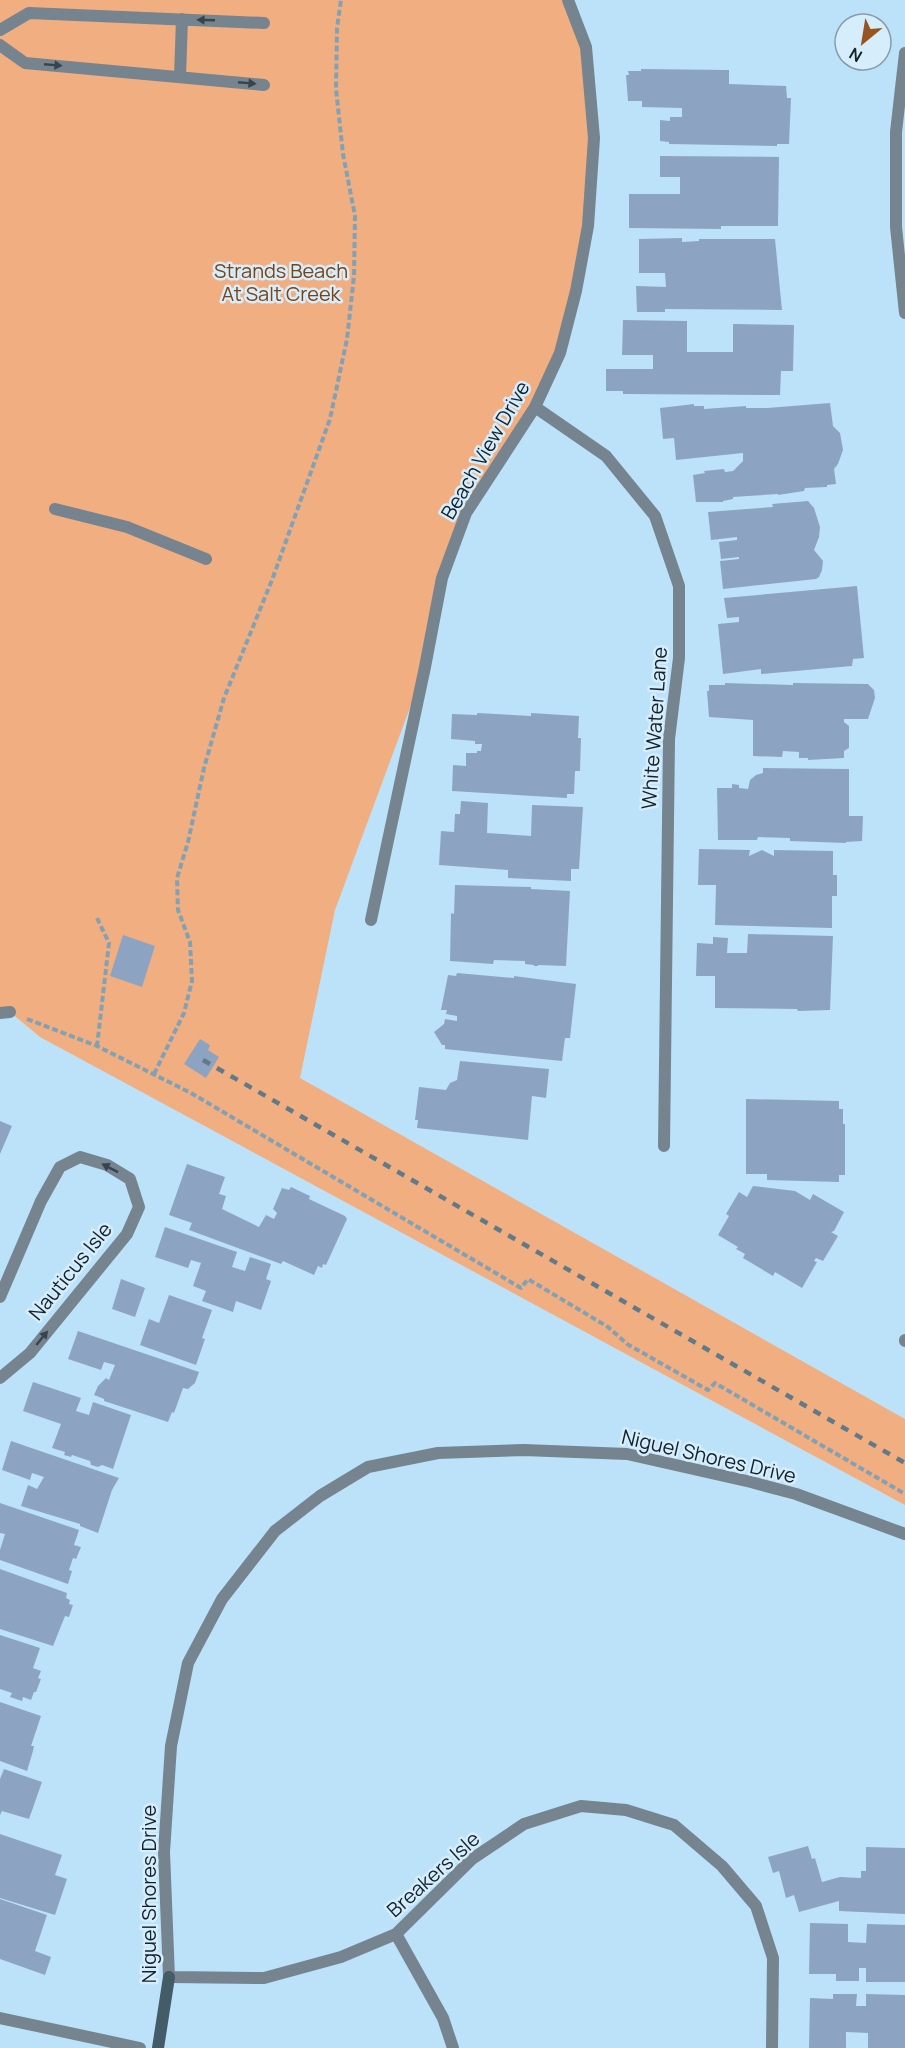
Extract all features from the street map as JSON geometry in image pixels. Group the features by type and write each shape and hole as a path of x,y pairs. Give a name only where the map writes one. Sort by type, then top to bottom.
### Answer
{"street":[{"name":"Beach View Drive","path":"371,920 423,679 442,578 466,513 536,407 560,352 576,291 588,226 594,138 586,47 568,0"},
{"path":"0,30 29,13 264,22"},
{"path":"180,77 182,19"},
{"path":"0,45 25,63 264,85"},
{"path":"905,53 896,132 896,227 905,313"},
{"name":"White Water Lane","path":"536,407 606,456 655,516 679,586 679,658 669,739 664,1146"},
{"path":"55,509 127,527 206,559"},
{"name":"Nauticus Isle","path":"0,1297 41,1201 60,1167 80,1157 107,1165 130,1179 139,1207 127,1234 30,1353 0,1378"},
{"name":"Niguel Shores Drive","path":"158,2048 169,1977 164,1852 171,1746 188,1663 222,1599 268,1540 320,1496 368,1467 438,1453 524,1450 627,1454 796,1494 905,1534"},
{"name":"Breakers Isle","path":"169,1977 264,1978 341,1957 396,1934 472,1859 524,1824 581,1806 626,1810 674,1825 722,1866 756,1906 773,1958 772,2048"},
{"path":"396,1934 443,2018 453,2048"},
{"path":"0,2019 140,2048"}],"path":[{"path":"154,1074 184,1013 192,981 190,942 178,910 177,878 188,842 204,768 224,698 272,580 330,419 347,339 354,276 355,216 343,154 336,89 337,28 341,0"},
{"path":"97,918 109,943 97,1046"},
{"path":"5,1012 97,1046 191,1093 521,1288 528,1279 608,1327 627,1344 708,1390 715,1383 905,1494"}],"green space":[{"name":"Strands Beach At Salt Creek","path":"0,0 568,0 586,47 594,138 588,226 560,353 466,513 442,578 425,667 335,910 300,1078 905,1419 905,1505 40,1037 10,1012 0,1013"}],"building":[{"path":"641,69 729,70 729,84 786,86 787,98 791,98 789,144 777,144 777,146 669,144 669,142 660,141 660,120 670,121 670,117 682,117 682,108 642,107 642,101 628,101 626,75 629,75 628,71 641,71"},
{"path":"660,156 779,157 778,226 721,226 721,229 629,228 629,194 680,194 680,177 660,177"},
{"path":"682,238 682,242 699,241 699,239 775,239 782,310 665,309 665,312 637,312 636,286 666,287 665,273 639,273 639,239"},
{"path":"623,320 687,321 687,352 733,352 733,324 794,325 793,371 781,371 780,395 623,394 623,391 606,391 606,369 653,369 653,355 622,355"},
{"path":"830,403 833,426 840,433 843,450 834,469 836,484 827,485 827,487 805,488 804,491 778,495 733,497 723,502 696,502 693,475 705,473 704,471 724,469 725,472 733,471 743,461 743,453 676,460 674,438 663,439 660,408 694,404 694,406 704,406 704,409 746,406 746,408 767,408"},
{"path":"808,501 814,508 820,527 814,550 823,561 819,577 723,589 720,561 739,559 739,557 721,559 719,542 737,540 737,537 711,540 708,512 773,507 772,504"},
{"path":"857,586 864,658 853,659 852,666 761,674 761,669 723,674 718,624 739,622 739,617 727,618 724,598"},
{"path":"725,683 868,684 874,690 875,698 868,719 844,719 849,726 849,748 844,751 844,758 808,760 808,758 799,758 799,752 783,751 782,757 753,756 753,720 709,717 707,691 709,691 709,685 725,685"},
{"path":"477,713 579,716 580,771 575,771 574,794 567,794 567,798 452,791 453,765 466,766 466,753 481,751 482,744 475,744 475,741 451,739 452,714 477,715"},
{"path":"763,768 849,769 849,816 863,816 862,841 846,843 790,841 790,838 758,837 757,840 718,840 717,788 732,788 732,784 748,789 750,780 763,773"},
{"path":"461,801 488,803 487,833 531,836 532,805 583,807 579,869 571,869 571,881 508,878 508,870 439,865 441,831 454,832 455,814 460,814"},
{"path":"699,849 750,850 749,856 762,850 774,856 774,850 833,851 833,875 837,875 837,896 832,896 832,928 715,925 716,885 698,885"},
{"path":"455,885 531,887 531,889 570,891 566,966 534,966 525,964 525,961 494,960 493,964 450,961 451,913 454,914"},
{"path":"748,934 833,936 830,1010 715,1008 715,976 696,976 697,943 713,944 713,937 728,938 727,953 747,953"},
{"path":"123,935 155,946 142,987 110,976"},
{"path":"457,973 514,978 514,976 576,984 570,1038 565,1038 562,1061 445,1049 445,1045 442,1045 434,1032 444,1024 445,1019 457,1021 457,1016 446,1014 447,1010 441,1010 448,975 456,976"},
{"path":"200,1039 210,1045 208,1050 219,1057 206,1078 184,1064"},
{"path":"460,1061 549,1069 546,1098 532,1096 528,1140 417,1128 418,1120 415,1120 419,1087 446,1090 450,1083 457,1080"},
{"path":"746,1099 839,1101 839,1109 843,1109 843,1124 845,1124 845,1175 839,1175 839,1182 767,1180 767,1174 746,1174"},
{"path":"0,1121 12,1126 0,1154"},
{"path":"187,1164 225,1177 219,1194 226,1196 222,1209 259,1227 266,1215 274,1219 277,1213 273,1209 282,1188 289,1190 291,1187 310,1196 309,1199 345,1216 347,1219 326,1265 323,1264 322,1268 318,1266 314,1275 283,1261 281,1264 189,1230 192,1223 169,1215"},
{"path":"753,1186 795,1191 810,1200 813,1194 844,1212 834,1231 831,1232 838,1236 823,1261 816,1258 814,1261 817,1262 802,1288 775,1272 773,1276 743,1258 745,1254 736,1249 738,1247 718,1235 729,1216 726,1214 739,1192 747,1197"},
{"path":"165,1227 237,1252 232,1267 245,1271 250,1257 271,1264 266,1279 271,1281 261,1310 236,1301 233,1312 202,1301 206,1291 193,1286 201,1263 191,1260 188,1268 155,1257"},
{"path":"121,1279 145,1288 135,1317 112,1309"},
{"path":"169,1295 212,1310 196,1365 140,1345 149,1319 159,1323"},
{"path":"78,1331 199,1372 195,1383 188,1389 183,1388 174,1413 172,1412 168,1422 104,1401 94,1395 98,1386 106,1378 109,1380 115,1365 104,1362 101,1370 68,1359"},
{"path":"33,1382 81,1398 76,1411 89,1415 93,1402 131,1415 113,1469 102,1465 98,1467 91,1465 90,1461 64,1455 65,1452 52,1448 61,1424 23,1411"},
{"path":"11,1441 119,1478 112,1490 98,1533 80,1524 21,1506 28,1485 37,1489 44,1477 32,1473 30,1480 2,1470"},
{"path":"0,1503 79,1530 74,1545 81,1547 76,1559 73,1558 68,1584 0,1560 0,1550 5,1534 0,1533"},
{"path":"0,1569 67,1593 66,1598 70,1600 69,1604 73,1605 69,1617 65,1616 53,1646 0,1629"},
{"path":"0,1635 40,1648 33,1668 41,1671 38,1678 41,1679 31,1700 23,1697 22,1701 10,1697 12,1693 0,1689"},
{"path":"0,1702 41,1716 31,1746 34,1746 27,1771 0,1761"},
{"path":"4,1769 42,1782 29,1819 2,1811 0,1815 0,1779"},
{"path":"0,1834 62,1855 55,1875 67,1879 55,1915 0,1898"},
{"path":"808,1846 812,1859 815,1858 822,1882 840,1877 861,1878 861,1871 866,1871 866,1847 905,1848 905,1914 839,1911 839,1901 799,1912 794,1895 786,1898 779,1871 773,1873 768,1857"},
{"path":"0,1899 47,1915 35,1951 51,1957 45,1975 0,1959"},
{"path":"810,1923 848,1924 848,1942 866,1943 867,1924 905,1925 905,1982 866,1982 866,1968 859,1968 859,1981 836,1981 836,1974 809,1974"},
{"path":"833,1994 857,1994 856,2006 866,2006 866,1994 905,1995 905,2048 868,2048 868,2033 846,2032 846,2048 809,2048 810,1998 833,1999"}],"railway":[{"path":"203,1060 905,1463"}]}
